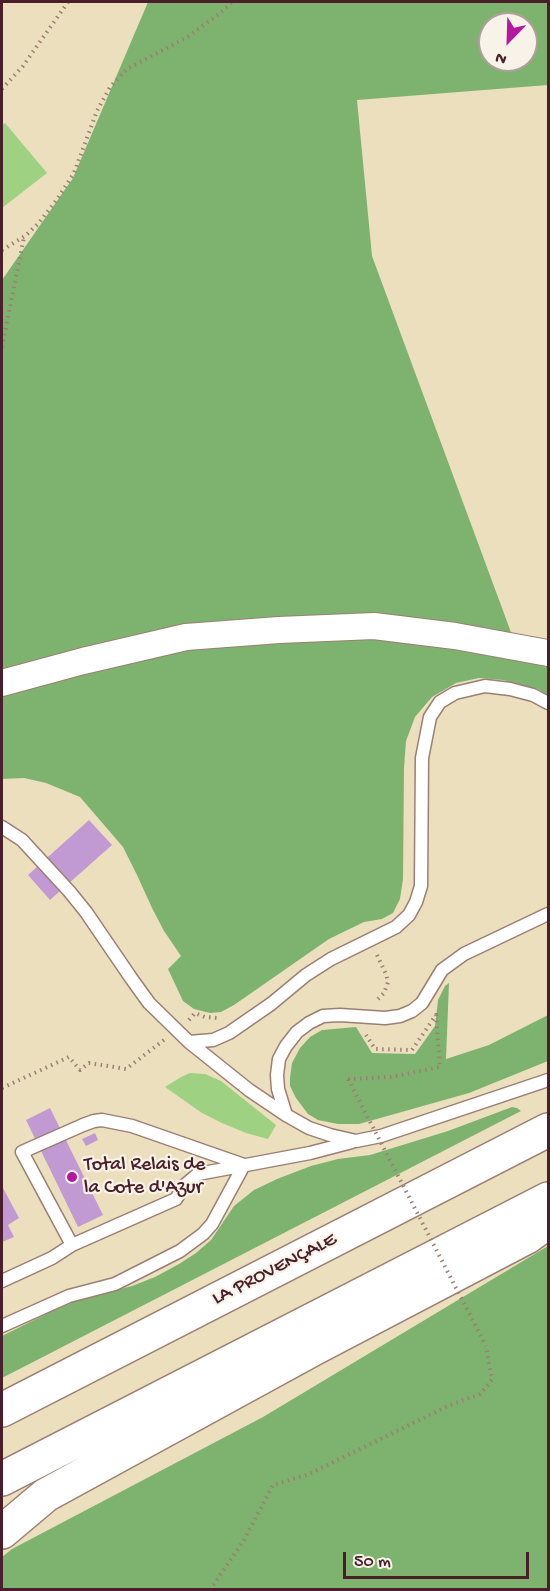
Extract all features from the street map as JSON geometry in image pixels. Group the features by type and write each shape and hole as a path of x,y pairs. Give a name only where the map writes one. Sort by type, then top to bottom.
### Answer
{"highway":[{"name":"LA PROVENÇALE","path":"2,1410 549,1130"},
{"path":"2,1479 549,1199"},
{"path":"2,1515 46,1495 305,1354 527,1237 549,1222"},
{"path":"2,1532 46,1495"}],"street":[{"path":"2,683 186,637 279,630 375,626 455,636 549,653"}],"lane":[{"path":"189,1042 213,1040 229,1033 271,1004 314,969 396,927 409,915 421,885 422,758 430,717 440,702 455,693 485,686 533,695 549,703"},
{"path":"2,827 22,840 69,891 149,1003 189,1042 249,1090 286,1115 309,1128 356,1141"},
{"path":"286,1115 278,1089 279,1059 297,1032 323,1016 385,1018 400,1016 412,1011 422,1003 442,970 464,954 549,914"},
{"path":"2,1281 52,1258 72,1245 169,1203 176,1199 185,1185 198,1174 310,1153 381,1136 549,1080"},
{"path":"72,1245 22,1152 83,1125 102,1120 132,1126 244,1165"},
{"path":"2,1326 69,1296 115,1284 180,1251 203,1234 212,1224 244,1165"}],"path":[{"path":"2,88 23,66 68,2"},
{"path":"2,250 38,224 58,198 74,173 98,111 110,87 127,69 189,36 232,2"},
{"path":"2,347 24,236"},
{"path":"210,1590 244,1540 273,1485 309,1474 437,1411 480,1394 492,1380 486,1346 348,1079"}],"green space":[{"path":"148,2 548,2 548,85 357,100 372,256 519,654 548,662 548,695 538,689 503,680 479,678 456,683 432,697 415,717 406,741 403,879 400,899 393,913 382,919 364,922 329,939 221,1012 210,1013 194,1009 183,1001 168,969 181,956 164,931 123,847 80,797 46,783 24,778 2,779 2,280 73,178"},
{"path":"5,123 47,173 2,208 2,125"},
{"path":"449,983 446,1059 489,1045 548,1015 548,1061 469,1093 359,1124 338,1124 318,1120 308,1114 290,1086 290,1078 292,1063 300,1048 310,1037 322,1030 356,1027 372,1053 415,1054 435,1026 438,1000"},
{"path":"190,1073 205,1074 221,1081 276,1125 268,1139 246,1133 202,1113 165,1087"},
{"path":"512,1107 521,1111 2,1378 2,1336 78,1300 132,1286 179,1264 211,1240 234,1206 254,1190 311,1166 338,1159 370,1155 448,1131"},
{"path":"548,1246 548,1589 2,1589 2,1557 12,1549 263,1417"}],"building":[{"path":"89,820 112,845 50,900 28,875"},
{"path":"50,1108 103,1215 78,1227 26,1120"},
{"path":"95,1133 98,1140 86,1146 82,1139"},
{"path":"2,1186 19,1218 8,1225 14,1237 2,1242"}],"place":[{"name":"Total Relais de la Cote d'Azur","path":"72,1177"}]}
